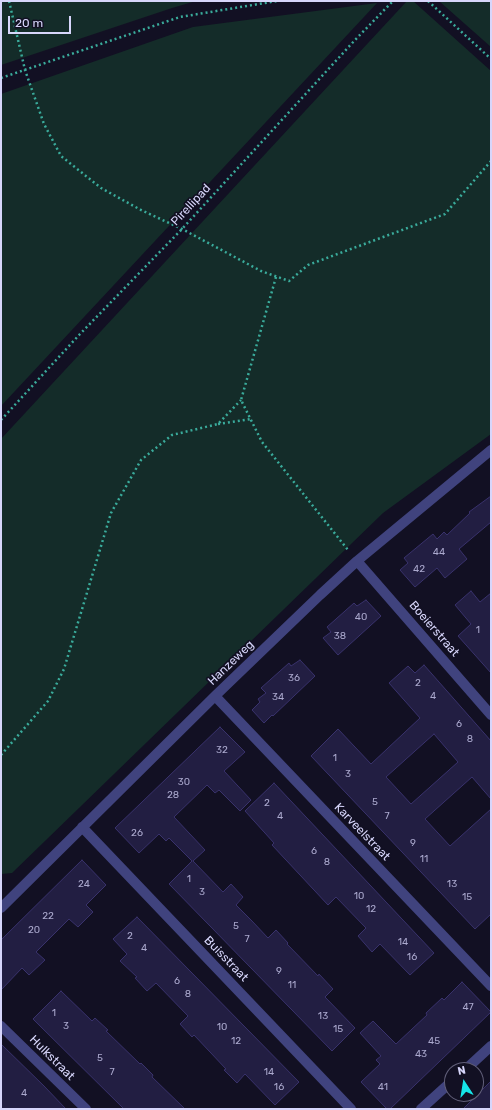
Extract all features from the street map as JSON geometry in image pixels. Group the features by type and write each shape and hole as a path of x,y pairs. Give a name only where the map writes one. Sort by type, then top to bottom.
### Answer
{"street":[{"name":"Hanzeweg","path":"1,908 215,696 358,561 491,450"},
{"name":"Boeierstraat","path":"358,561 491,715"},
{"name":"Karveelstraat","path":"215,696 491,986"},
{"name":"Buisstraat","path":"82,827 351,1109"},
{"name":"Hulkstraat","path":"1,1026 86,1109"},
{"path":"474,1062 491,1046"},
{"path":"421,1109 444,1088"}],"path":[{"path":"9,1 25,70 44,124 61,156 101,188 141,210 182,229 261,271 276,277 289,281 308,264 445,214 491,161"},
{"path":"1,78 180,17 277,1"},
{"name":"Pirellipad","path":"1,420 80,334 182,229 355,40 393,1"},
{"path":"428,1 491,59"},
{"path":"218,424 241,400 276,277"},
{"path":"241,400 262,442 358,561"},
{"path":"1,755 48,702 55,688 64,669 111,513 141,460 172,435 218,424 251,419"}],"green space":[{"path":"1,1 196,1 1,65"},
{"path":"407,1 413,1 491,71 491,434 383,513 12,873 1,874 1,439"},
{"path":"439,1 491,1 491,47"},
{"path":"377,3 1,406 1,94 193,27"}],"building":[{"path":"491,496 491,522 459,549 467,559 445,578 437,568 415,587 400,570 408,563 404,558 433,534 437,539 444,532 447,535 470,513 469,512"},
{"path":"471,591 480,602 491,593 491,673 458,636 471,624 455,605"},
{"path":"366,600 381,616 338,655 323,638 331,632 327,627 354,603 357,606"},
{"path":"300,660 315,676 264,723 252,710 260,702 258,699 266,693 261,688 289,663 291,666"},
{"path":"424,665 491,741 491,799 472,777 425,819 450,846 491,809 491,914 475,929 311,756 338,729 371,764 420,718 389,683 408,666 415,673","holes":["434,734 458,762 411,804 386,777"]},
{"path":"220,727 245,752 224,771 251,800 240,811 219,790 215,793 207,785 174,817 205,850 193,861 223,892 231,884 243,897 236,905 268,938 276,930 288,943 287,944 333,989 325,997 355,1028 332,1051 169,884 192,861 169,838 166,841 159,834 139,853 115,828"},
{"path":"274,783 434,953 410,975 380,944 372,952 358,936 366,928 336,897 328,905 272,845 274,843 245,811"},
{"path":"82,860 106,885 86,905 93,912 78,927 69,919 36,952 45,960 29,975 22,968 1,990 1,940"},
{"path":"137,917 299,1082 275,1105 245,1074 237,1083 194,1035 192,1037 180,1024 188,1016 156,983 147,991 135,978 137,977 120,961 127,954 113,939"},
{"path":"462,982 491,1012 390,1109 387,1109 361,1082 380,1064 376,1060 381,1056 360,1033 373,1021 396,1044 427,1015 426,1013 442,998 444,1000"},
{"path":"61,991 92,1021 95,1018 108,1030 106,1031 140,1064 141,1063 153,1075 152,1077 185,1109 124,1109 33,1019"},
{"path":"1,1044 44,1086 66,1109 1,1109"},
{"path":"491,1081 491,1109 463,1109 470,1102 484,1102 484,1088"}]}
